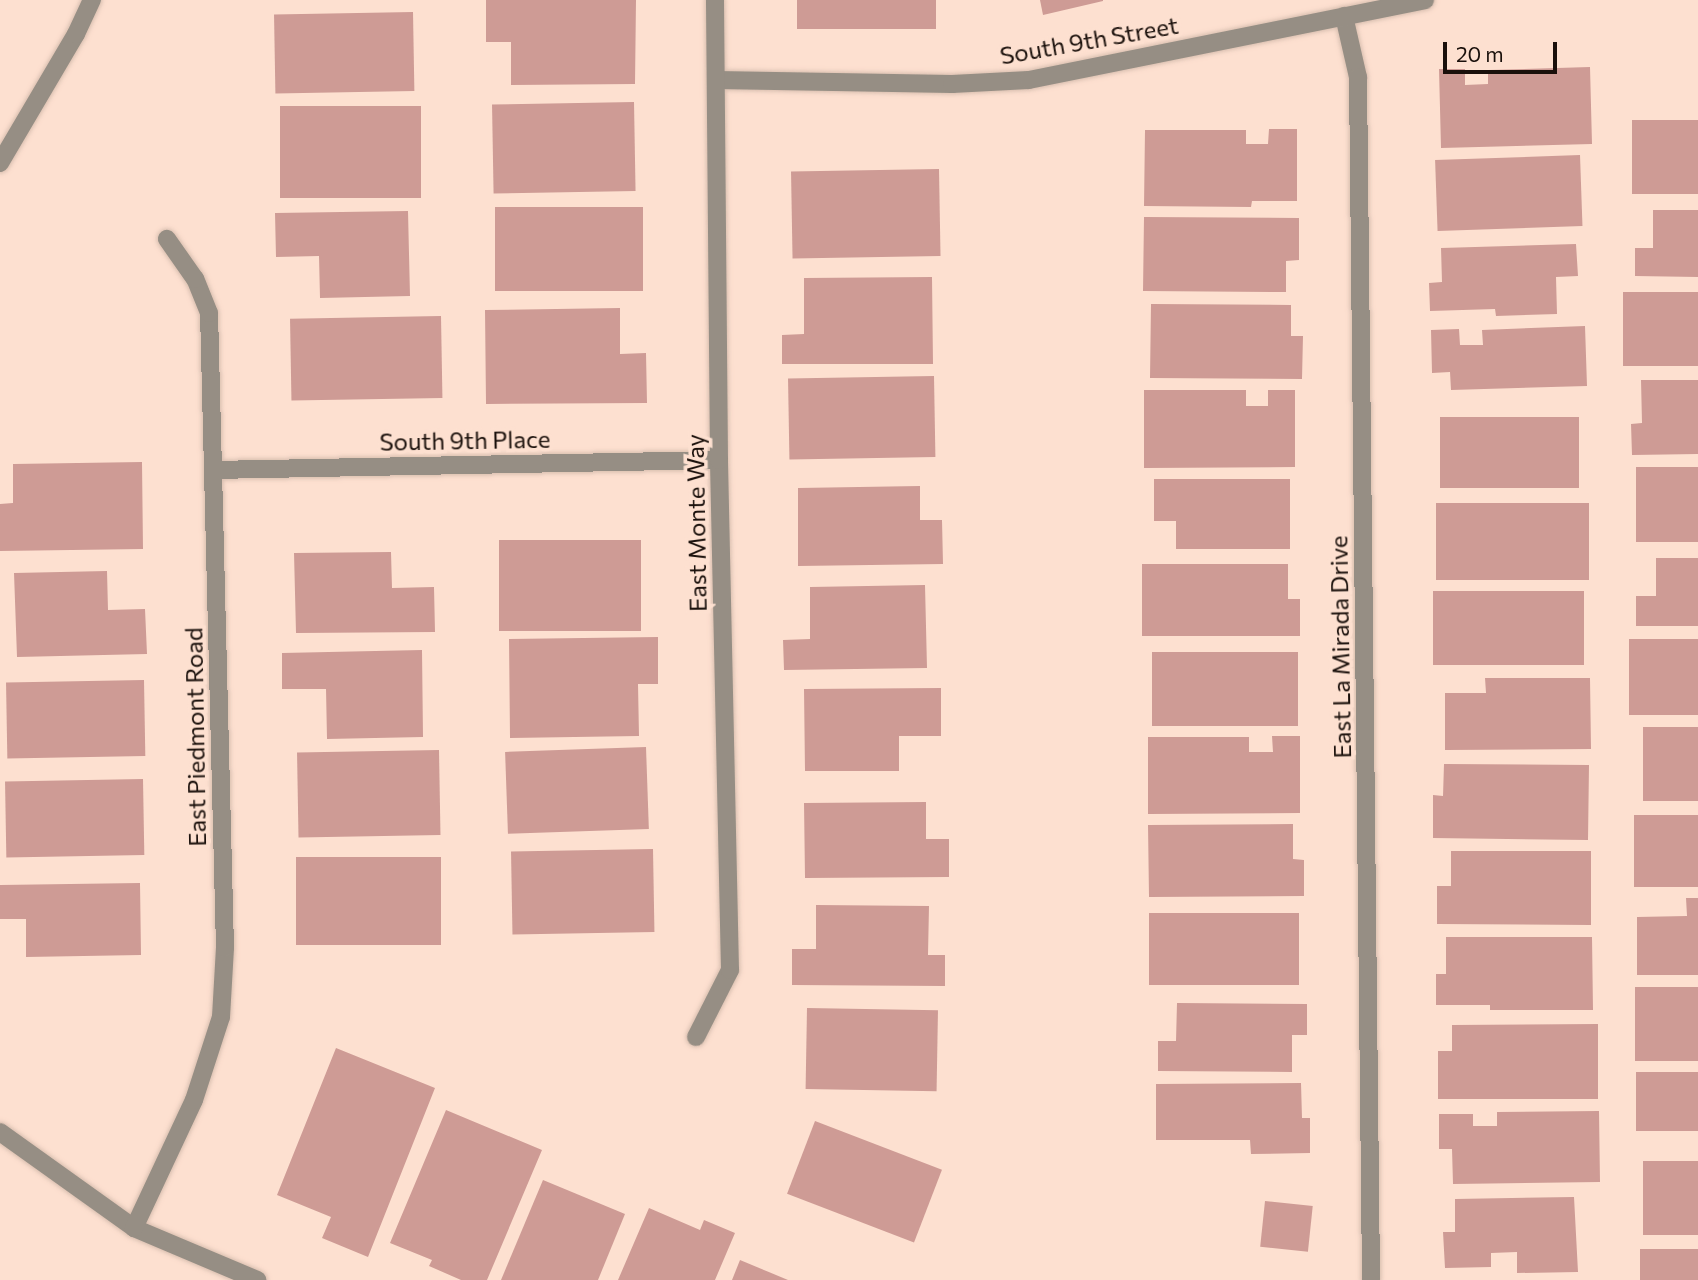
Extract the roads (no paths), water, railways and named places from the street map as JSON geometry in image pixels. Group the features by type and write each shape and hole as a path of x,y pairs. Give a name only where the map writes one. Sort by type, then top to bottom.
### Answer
{"street":[{"path":"0,163 76,34 92,0"},
{"name":"East Monte Way","path":"696,1037 730,970 719,460 715,0"},
{"name":"South 9th Street","path":"716,80 952,84 1029,80 1424,0"},
{"name":"East La Mirada Drive","path":"1344,16 1358,77 1371,1280"},
{"name":"East Piedmont Road","path":"134,1227 194,1100 221,1017 225,948 209,313 195,279 167,239"},
{"name":"South 9th Place","path":"213,470 719,460"},
{"path":"0,1132 134,1227 257,1280"}]}
